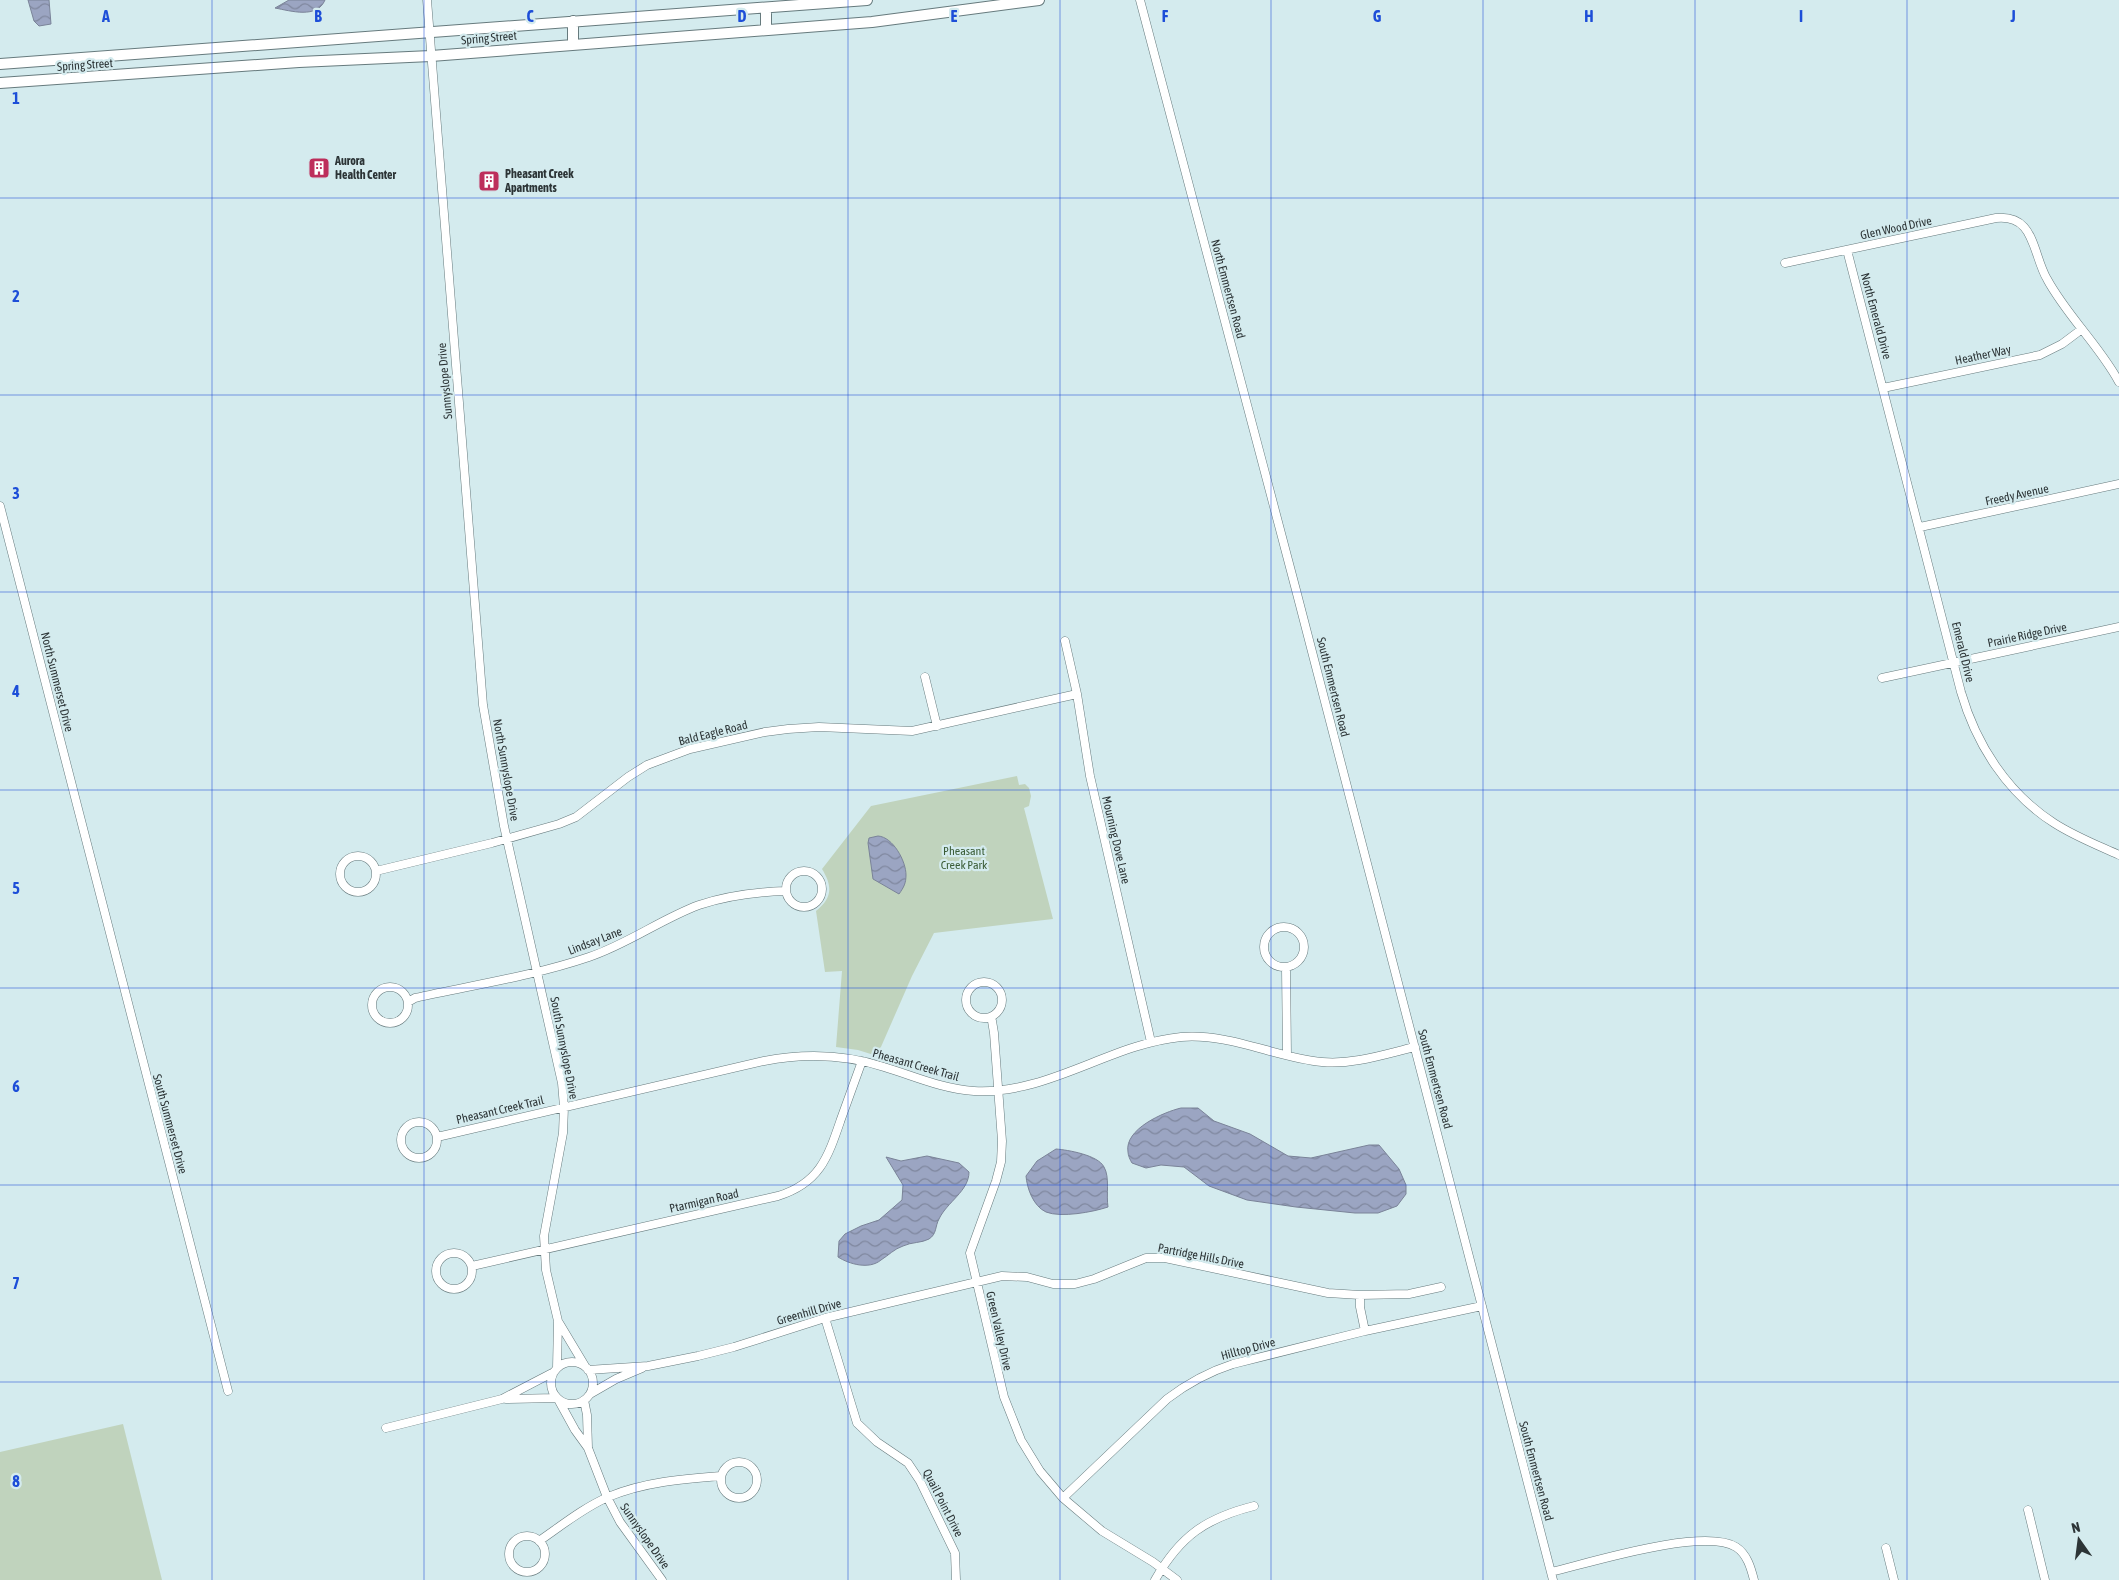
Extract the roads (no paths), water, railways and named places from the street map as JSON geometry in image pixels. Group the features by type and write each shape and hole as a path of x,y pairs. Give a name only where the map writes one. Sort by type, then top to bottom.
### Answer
{"main road":[{"name":"Spring Street","path":"0,64 867,0"},
{"name":"Spring Street","path":"0,83 299,62 431,56 872,22 1039,0"},
{"path":"766,8 766,30"},
{"path":"573,21 573,44"}],"street":[{"path":"427,0 431,56"},
{"name":"North Emmertsen Road","path":"1140,0 1295,584"},
{"name":"Sunnyslope Drive","path":"431,56 483,705"},
{"name":"Glen Wood Drive","path":"1785,263 1996,218 2012,219 2023,226 2028,233 2046,278 2056,296 2082,329"},
{"name":"North Emerald Drive","path":"1847,250 1883,388"},
{"path":"2082,329 2119,382"},
{"name":"Heather Way","path":"1883,388 2040,354 2062,344 2082,329"},
{"name":"Emerald Drive","path":"1883,388 1954,662 1971,722 1982,745 2007,781 2021,796 2053,822 2119,855"},
{"name":"Freedy Avenue","path":"1920,527 2119,484"},
{"name":"North Summerset Drive","path":"0,506 91,863"},
{"name":"South Emmertsen Road","path":"1295,584 1552,1576"},
{"name":"Prairie Ridge Drive","path":"1882,678 2119,627"},
{"name":"Mourning Dove Lane","path":"1065,641 1077,694 1092,786 1151,1042"},
{"path":"925,677 937,726"},
{"name":"Bald Eagle Road","path":"376,871 537,831 573,818 628,777 647,766 690,749 764,732 788,729 819,727 912,731 1077,694"},
{"name":"North Sunnyslope Drive","path":"483,705 495,781 507,839"},
{"name":"South Sunnyslope Drive","path":"507,839 558,1062 564,1107 559,1157 545,1221 544,1251 546,1270 558,1321 556,1370"},
{"path":"360,856 371,860 376,871 376,877 371,888 360,892 348,889 344,885 340,874 348,858 360,856"},
{"name":"South Summerset Drive","path":"91,863 228,1391"},
{"path":"804,870 816,875 822,886 820,897 816,902 806,907 794,905 785,890 788,878 798,871 804,870"},
{"name":"Lindsay Lane","path":"408,1002 415,998 537,971 588,957 609,950 680,914 713,901 785,890"},
{"path":"1280,927 1287,927 1299,933 1304,945 1302,958 1286,968 1272,965 1267,960 1263,947 1268,934 1280,927"},
{"path":"1286,968 1287,1055"},
{"path":"978,983 990,983 1000,991 1002,1004 995,1014 990,1017 984,1018 973,1015 966,1006 968,990 978,983"},
{"path":"392,986 402,991 408,1002 408,1008 402,1018 391,1023 380,1020 373,1011 372,1005 376,994 386,987 392,986"},
{"name":"Green Valley Drive","path":"990,1017 994,1033 1001,1162 970,1253 999,1380 1011,1418 1034,1462 1063,1498 1102,1531 1162,1568 1177,1580"},
{"name":"Pheasant Creek Trail","path":"437,1137 782,1057 828,1056 862,1061 960,1090 998,1091 1036,1083 1151,1042 1182,1037 1208,1037 1229,1040 1309,1060 1341,1062 1415,1048"},
{"name":"Ptarmigan Road","path":"472,1266 778,1196 797,1188 815,1175 828,1157 862,1061"},
{"path":"414,1122 431,1126 437,1137 435,1149 420,1158 409,1155 404,1151 400,1140 404,1128 414,1122"},
{"path":"454,1252 465,1256 472,1266 470,1278 462,1287 456,1289 444,1286 436,1277 435,1271 439,1260 449,1253 454,1252"},
{"name":"Partridge Hills Drive","path":"976,1282 1002,1276 1027,1277 1053,1284 1075,1284 1094,1279 1148,1258 1165,1258 1328,1292 1360,1295 1409,1294 1441,1287"},
{"name":"Greenhill Drive","path":"590,1394 616,1379 648,1366 734,1347 825,1318 976,1282"},
{"path":"1360,1295 1360,1307 1365,1331"},
{"name":"Hilltop Drive","path":"1063,1498 1167,1399 1199,1378 1233,1364 1365,1331 1482,1306"},
{"name":"Quail Point Drive","path":"825,1318 857,1423 877,1442 908,1463 920,1481 955,1553 956,1580"},
{"name":"South Sunnyslope Drive","path":"558,1321 586,1368"},
{"path":"386,1428 502,1399 558,1399 571,1405 584,1400 590,1394 593,1382 586,1368 574,1362 568,1362 502,1399"},
{"name":"Greenhill Drive","path":"586,1368 648,1366"},
{"path":"556,1370 550,1383 558,1399"},
{"name":"Sunnyslope Drive","path":"558,1399 575,1430 588,1448 607,1498 636,1546 662,1580"},
{"name":"Sunnyslope Drive","path":"584,1400 588,1415 588,1448"},
{"path":"743,1462 753,1468 757,1484 754,1490 744,1498 732,1497 722,1489 721,1476 726,1466 743,1462"},
{"path":"539,1541 607,1498 635,1488 670,1480 721,1476"},
{"path":"1155,1580 1181,1543 1202,1526 1227,1513 1254,1506"},
{"path":"2028,1510 2045,1580"},
{"path":"523,1536 529,1536 539,1541 545,1551 543,1563 539,1568 528,1573 516,1569 509,1559 510,1548 513,1543 523,1536"},
{"path":"1552,1576 1664,1545 1704,1541 1722,1542 1735,1547 1748,1561 1753,1577"},
{"path":"1886,1548 1894,1580"}],"water":[{"path":"28,0 49,0 51,24 39,26 34,21"},
{"path":"289,0 325,0 316,10 310,12 296,12 275,8"},
{"path":"884,837 893,845 904,863 906,880 899,894 873,879 868,843 869,838"},
{"path":"1181,1108 1198,1108 1214,1121 1250,1134 1288,1156 1311,1158 1369,1145 1379,1145 1399,1169 1406,1185 1406,1194 1397,1206 1378,1213 1355,1213 1296,1207 1247,1200 1209,1186 1184,1167 1161,1165 1146,1168 1132,1163 1129,1158 1128,1144 1132,1136 1147,1123 1165,1113"},
{"path":"1056,1149 1089,1156 1101,1163 1107,1176 1108,1207 1086,1212 1052,1214 1038,1206 1029,1191 1026,1176 1037,1161"},
{"path":"927,1156 959,1163 969,1172 962,1191 943,1213 932,1237 900,1247 871,1265 853,1264 838,1257 839,1241 845,1234 879,1220 902,1200 903,1185 886,1157 901,1161"}],"place":[{"name":"Aurora Health Center","path":"319,168"},
{"name":"Pheasant Creek Apartments","path":"489,181"}],"park label":[{"name":"Pheasant Creek Park","path":"964,858"}]}
